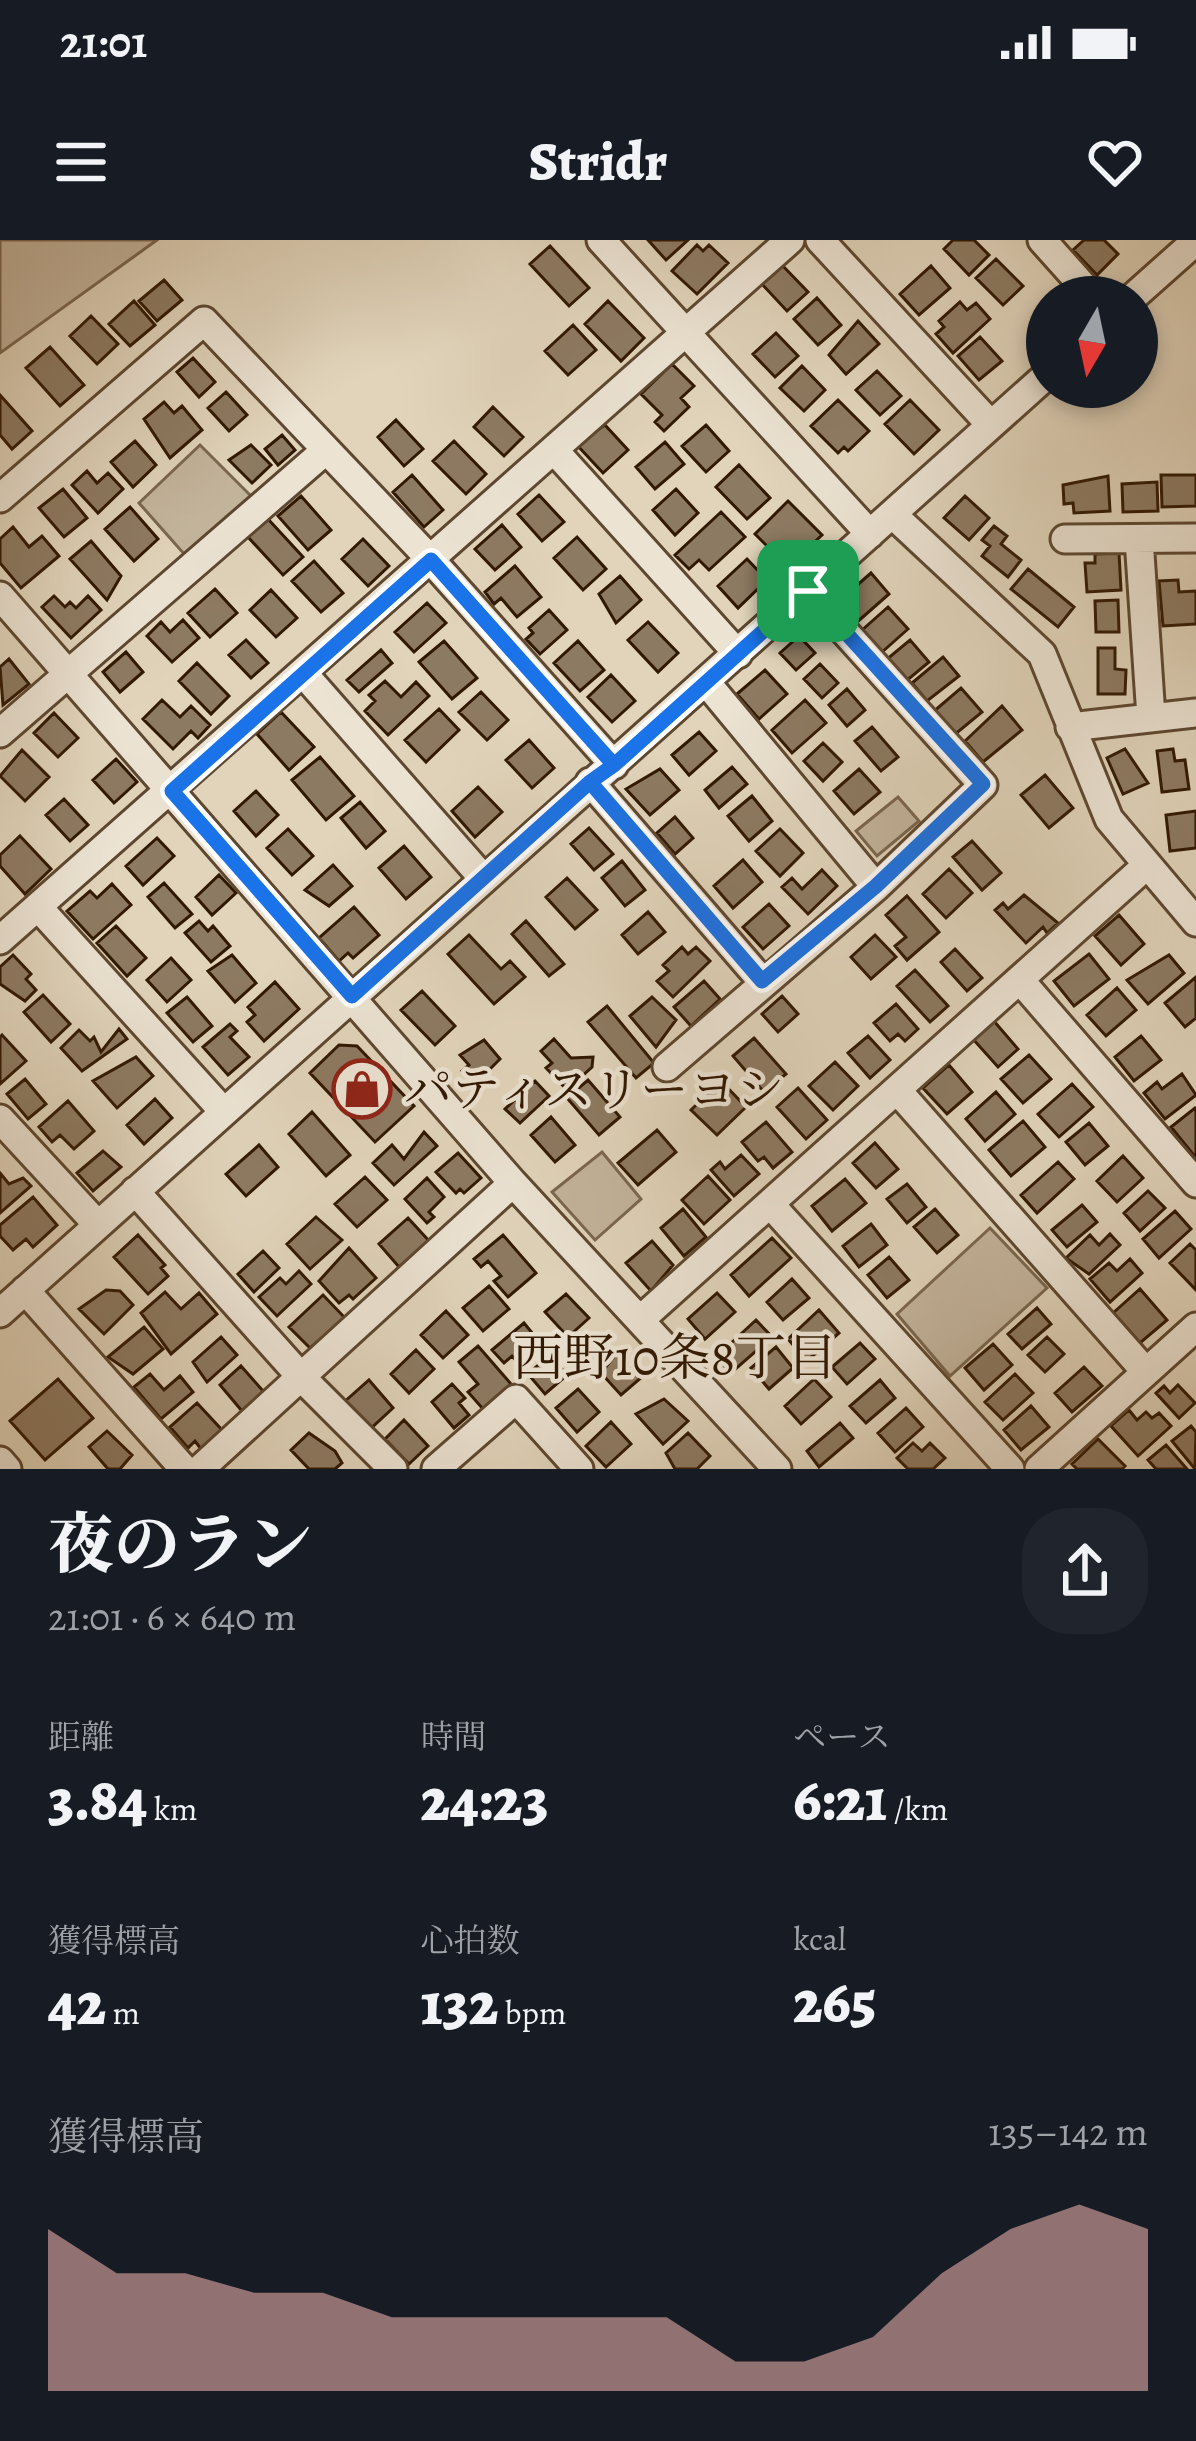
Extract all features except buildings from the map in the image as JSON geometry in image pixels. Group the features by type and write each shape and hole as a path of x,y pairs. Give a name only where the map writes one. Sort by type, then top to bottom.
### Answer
{"street":[{"path":"601,240 870,534"},
{"path":"0,940 790,240"},
{"path":"820,240 992,425"},
{"path":"1042,240 1074,276"},
{"path":"1157,276 1196,241"},
{"path":"0,497 204,321 431,560 614,765"},
{"path":"0,1312 1026,394"},
{"path":"0,733 326,450"},
{"path":"554,450 738,654"},
{"path":"892,514 1042,654 1109,819 1196,922"},
{"path":"1138,538 1151,717"},
{"path":"1065,539 1196,538"},
{"path":"667,1067 876,886 983,784 808,591"},
{"path":"0,596 513,1183 777,1469"},
{"path":"303,673 483,878"},
{"path":"706,682 876,886"},
{"path":"1070,727 1196,713"},
{"path":"590,782 762,981"},
{"path":"640,1320 1147,865"},
{"path":"38,907 224,1112"},
{"path":"1020,980 1196,1183"},
{"path":"897,1090 1146,1372"},
{"path":"0,1119 98,1225"},
{"path":"200,1469 513,1183"},
{"path":"135,1191 303,1379 393,1469"},
{"path":"770,1204 1010,1469"},
{"path":"25,1290 184,1469"},
{"path":"1039,1469 1196,1327"},
{"path":"436,1469 516,1399 578,1469"},
{"path":"0,1461 7,1469"}],"shaded area":[{"path":"0,240 157,240 0,353"},
{"path":"200,445 254,499 185,555 139,503"},
{"path":"898,797 919,821 877,856 856,831"},
{"path":"602,1152 641,1199 595,1240 552,1192"},
{"path":"990,1228 1047,1288 950,1376 897,1314"}],"place":[{"name":"パティスリーヨシ","path":"362,1089"}],"district":[{"name":"西野10条8丁目","path":"675,1357"}],"route":[{"path":"808,591 614,765 590,782 352,996 172,791 431,560 614,765 590,782 762,981 876,886 983,784 808,591"}]}
